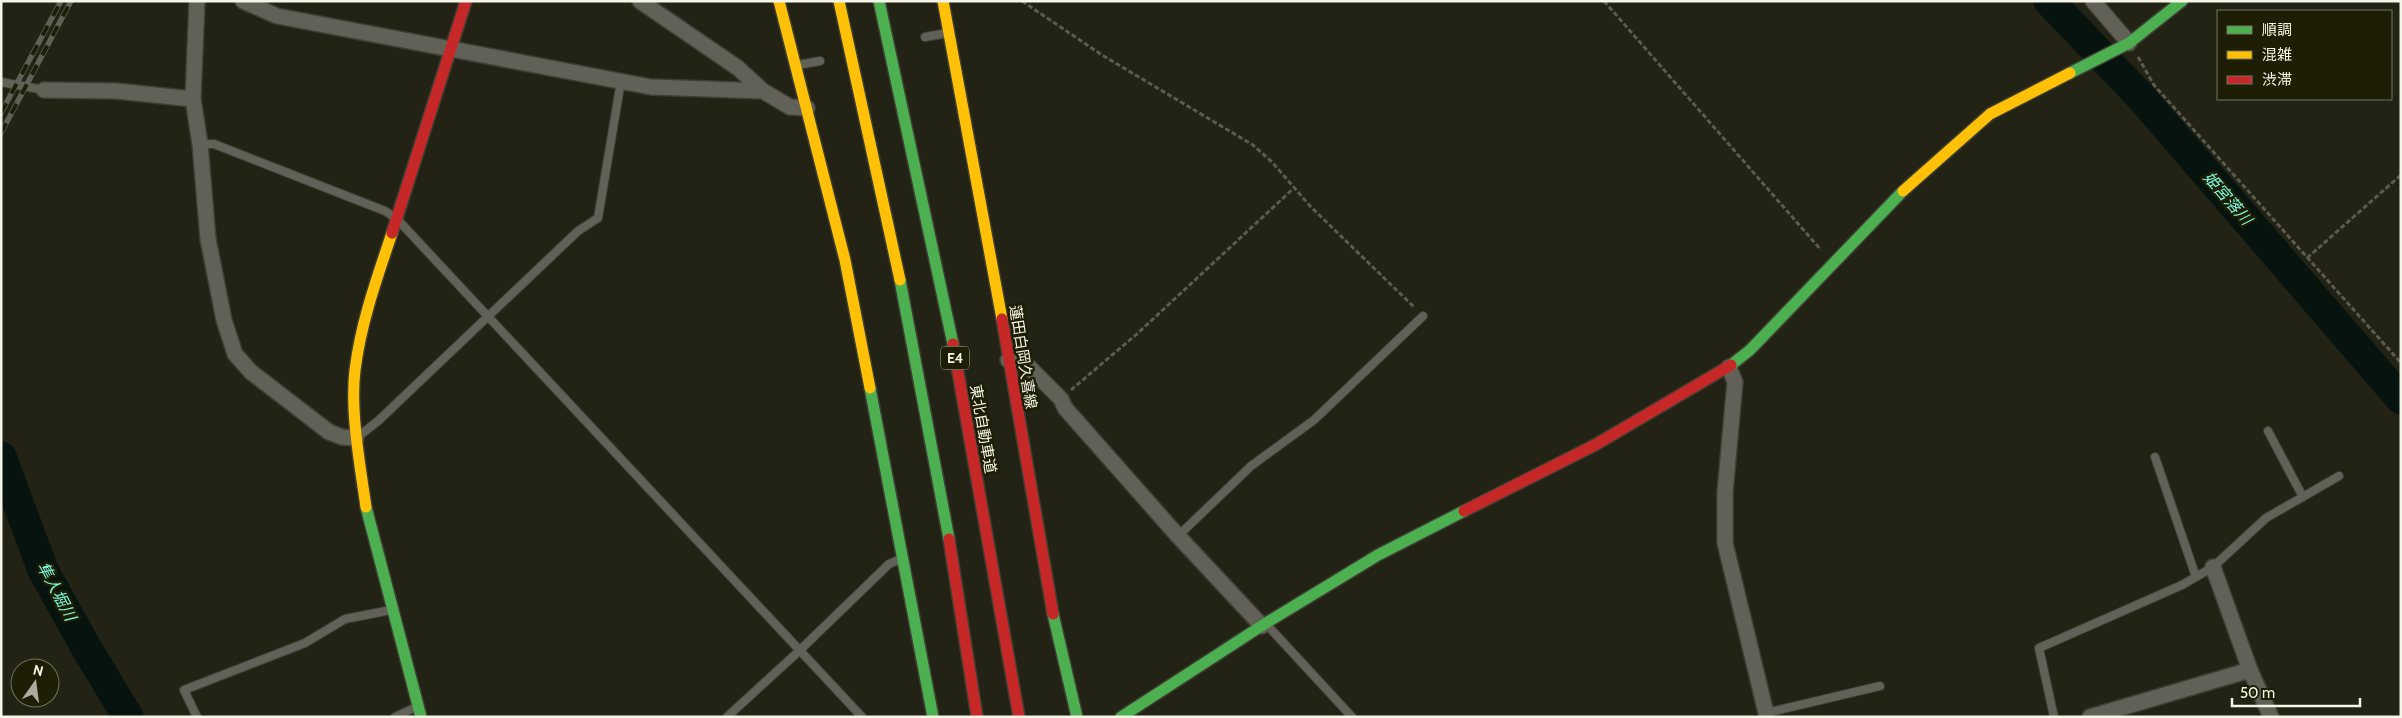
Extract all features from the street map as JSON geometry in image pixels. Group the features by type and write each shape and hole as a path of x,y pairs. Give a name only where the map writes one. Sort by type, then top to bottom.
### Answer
{"main road":[{"path":"420,712 367,517 356,438 355,371 366,313 466,1"},
{"path":"778,1 845,260 904,558 933,717"},
{"path":"839,1 893,247 926,411 966,641 977,717"},
{"name":"東北自動車道","path":"879,1 952,344 1019,717"},
{"name":"蓮田白岡久喜線","path":"943,1 968,125 1042,559 1076,717"},
{"path":"1121,717 1264,625 1378,555 1595,445 1729,367 1750,350 1901,192 1950,146 1990,114 2129,43 2182,1"}],"street":[{"path":"197,1 193,99 200,144 208,239 224,320 235,354 251,372 329,432 342,437 356,438"},
{"path":"243,1 277,16 651,87 764,91"},
{"path":"640,1 738,68 764,91 790,107 807,108"},
{"path":"2093,1 2129,43"},
{"path":"44,90 116,91 193,99"},
{"path":"1008,360 1022,362 1062,399 1065,408 1178,536 1264,625"},
{"path":"1729,367 1734,382 1725,492 1726,543 1767,715"},
{"path":"2213,567 2250,670 2271,717"},
{"path":"2090,717 2250,670"}],"lane":[{"path":"925,37 949,32"},
{"path":"796,65 820,61"},
{"path":"356,438 378,421 578,231 598,218 621,81"},
{"path":"1,82 44,90"},
{"path":"200,144 214,144 246,156 385,211 397,219 862,717"},
{"path":"1178,536 1251,466 1314,420 1423,316"},
{"path":"2268,431 2303,497"},
{"path":"2155,457 2196,577"},
{"path":"2054,717 2039,648 2072,635 2196,577 2213,567 2266,518 2339,476"},
{"path":"727,717 889,564 904,558"},
{"path":"197,717 184,690 306,644 344,619 393,610"},
{"path":"1264,625 1352,717"},
{"path":"1767,715 1880,686"},
{"path":"395,717 420,712"}],"path":[{"path":"1022,1 1102,55 1253,145 1272,162 1310,206 1423,316"},
{"path":"1604,1 1820,249 1835,262"},
{"path":"2129,43 2154,85 2401,363"},
{"path":"2307,258 2401,175"},
{"path":"1062,399 1138,333 1295,187"}],"waterway":[{"name":"姫宮落川","path":"2049,1 2141,97 2401,399"},
{"name":"隼人堀川","path":"1,457 43,570 128,717"}],"railway":[{"path":"1,113 61,1"},
{"path":"1,133 71,1"}],"traffic: fast":[{"path":"879,1 953,344"},
{"path":"2070,73 2129,43 2182,1"},
{"path":"1731,365 1750,350 1903,191"},
{"path":"900,280 949,539"},
{"path":"870,388 933,717"},
{"path":"366,507 421,717"},
{"path":"1121,717 1266,623 1378,555 1464,511"},
{"path":"1053,614 1077,717"}],"traffic: slow":[{"path":"779,1 845,260 870,388"},
{"path":"839,1 900,280"},
{"path":"943,1 1002,319"},
{"path":"1903,191 1990,114 2070,73"},
{"path":"366,507 355,420 355,370 365,317 392,233"}],"traffic: jam":[{"path":"392,233 466,1"},
{"path":"1002,319 1053,614"},
{"path":"953,344 1019,717"},
{"path":"1464,511 1595,445 1731,365"},
{"path":"949,539 977,717"}]}
